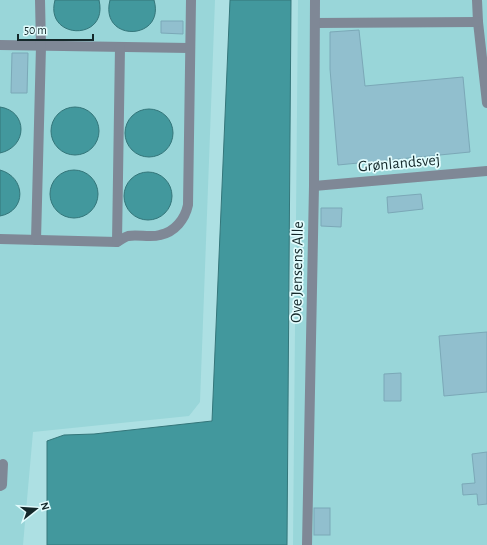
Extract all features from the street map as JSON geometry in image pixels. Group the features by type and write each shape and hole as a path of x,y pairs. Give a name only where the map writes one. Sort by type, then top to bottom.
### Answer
{"street":[{"path":"36,240 41,46 40,0"},
{"path":"0,239 117,242 126,236 159,235 171,231 180,223 186,214 188,204 189,48 191,0"},
{"name":"Ove Jensens Alle","path":"307,545 316,0"},
{"path":"477,0 487,103"},
{"path":"316,23 478,22"},
{"path":"0,45 189,48"},
{"path":"117,242 120,47"},
{"name":"Grønlandsvej","path":"314,186 487,171"},
{"path":"0,486 2,485 3,464"}],"shaded area":[{"path":"0,0 215,0 200,402 189,416 33,432 23,545 0,545"},
{"path":"55,0 99,0 100,14 95,23 87,29 77,31 67,29 59,23 54,13"},
{"path":"110,0 154,0 155,14 151,23 142,29 132,32 122,30 114,24 109,14"},
{"path":"230,0 291,0 287,545 47,545 47,441 64,435 94,434 212,421"},
{"path":"298,0 487,0 487,545 293,545"},
{"path":"0,107 9,110 16,115 20,122 21,129 20,137 16,144 0,153"},
{"path":"75,107 84,109 92,114 97,122 99,131 97,140 92,148 84,153 75,155 66,153 58,148 53,140 51,131 53,122 58,114 66,109"},
{"path":"149,109 158,111 166,116 171,124 173,133 171,142 166,150 158,155 149,157 140,155 132,150 127,142 125,133 127,124 132,116 140,111"},
{"path":"0,170 9,174 15,179 19,186 20,194 19,201 15,208 9,213 0,216"},
{"path":"74,170 83,172 91,177 96,185 98,194 96,203 91,211 83,216 74,218 65,216 57,211 52,203 50,194 52,185 57,177 65,172"},
{"path":"148,172 157,174 165,179 170,187 172,196 170,205 165,213 157,218 148,220 139,218 131,213 126,205 124,196 126,187 131,179 139,174"}],"building":[{"path":"161,21 183,21 183,34 161,33"},
{"path":"359,30 365,86 463,77 470,152 338,165 330,69 330,32"},
{"path":"12,53 28,53 27,93 11,93"},
{"path":"421,194 423,209 388,213 387,197"},
{"path":"321,208 342,208 341,227 321,226"},
{"path":"487,332 487,392 444,396 439,336"},
{"path":"401,373 401,401 384,401 384,374"},
{"path":"487,452 487,504 478,505 477,494 463,495 462,484 475,483 472,454"},
{"path":"314,508 330,508 330,535 314,535"}]}
